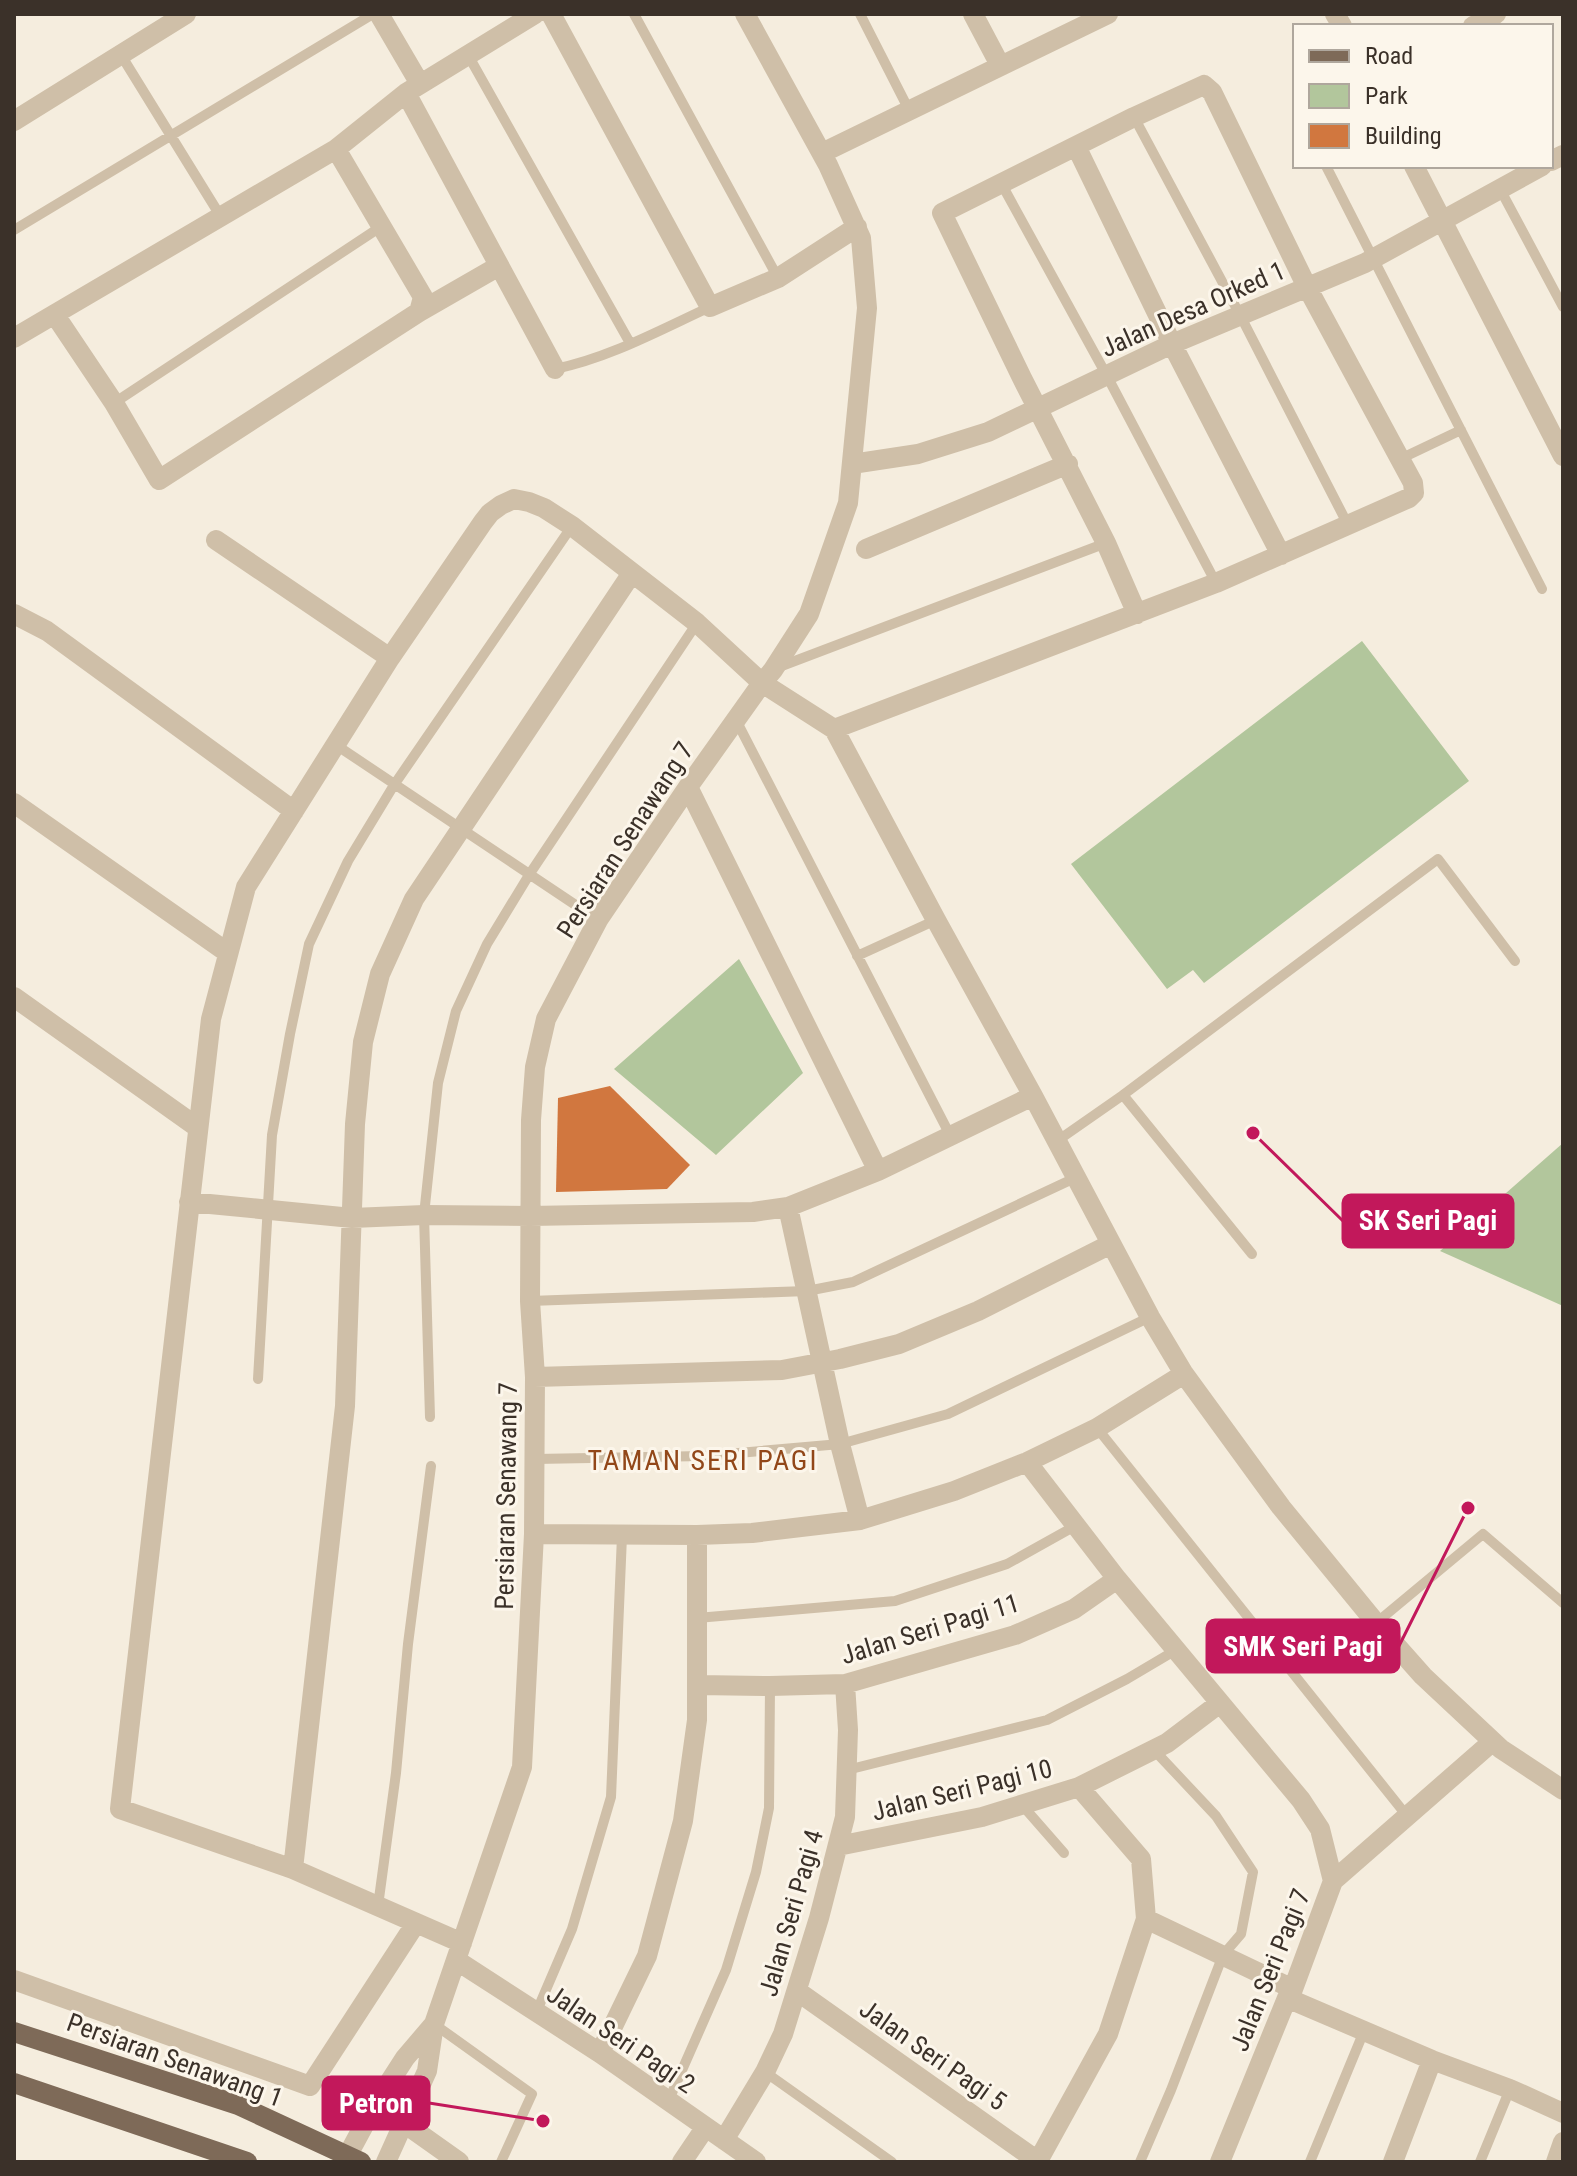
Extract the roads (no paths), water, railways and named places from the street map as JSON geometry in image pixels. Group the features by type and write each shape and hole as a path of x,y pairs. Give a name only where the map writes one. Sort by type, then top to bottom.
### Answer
{"main road":[{"name":"Persiaran Senawang 1","path":"14,2032 238,2105 351,2160"},
{"path":"14,2083 247,2162"}],"street":[{"path":"14,121 186,14"},
{"path":"376,14 499,266 555,369"},
{"path":"14,338 336,149 413,88 535,14"},
{"path":"551,14 710,307 778,278 857,227"},
{"name":"Persiaran Senawang 7","path":"434,2024 522,1767 534,1534 531,1120 535,1067 546,1019 598,920 809,614 848,503 867,308 861,238 822,153 745,14"},
{"path":"973,14 1000,65"},
{"path":"822,153 1108,14"},
{"path":"1477,24 1496,14"},
{"path":"834,729 1137,614 1216,583 1409,498 1414,493 1413,483 1307,287 1212,92 1204,85 942,213 1068,464 1137,614"},
{"path":"1076,146 1172,344 1281,555"},
{"path":"336,149 423,297 419,312"},
{"path":"1415,168 1563,456"},
{"name":"Jalan Desa Orked 1","path":"852,464 918,454 988,432 1172,344 1374,258 1538,168"},
{"path":"55,315 114,403 159,480 419,312 499,266"},
{"path":"866,549 1068,464"},
{"path":"1033,1096 878,1171 788,1207 753,1212 352,1218 189,1202 211,1019 246,887 390,658 490,513 514,499 544,508 572,526 834,729 1077,1177 1150,1317 1184,1374 1281,1507 1423,1676 1492,1742 1563,1790"},
{"path":"216,540 390,658"},
{"path":"293,1869 345,1406 355,1124 363,1042 380,974 414,899 632,573"},
{"path":"14,614 47,631 294,811"},
{"path":"688,787 878,1171"},
{"path":"14,803 228,953"},
{"path":"14,997 197,1127"},
{"name":"Jalan Seri Pagi 2","path":"189,1202 120,1809 293,1869 416,1923 459,1951 536,2013 600,2053 756,2162"},
{"path":"788,1207 840,1444 860,1520"},
{"path":"535,1377 782,1370 823,1362 899,1344 978,1311 1111,1244"},
{"path":"534,1534 622,1536 752,1533 860,1520 954,1491 1027,1462 1097,1428 1184,1374"},
{"name":"Jalan Seri Pagi 7","path":"1027,1462 1117,1579 1301,1800 1320,1829 1333,1881 1220,2162"},
{"path":"600,2053 647,1956 683,1821 697,1720 697,1535"},
{"name":"Jalan Seri Pagi 11","path":"698,1685 845,1684 1015,1635 1074,1609 1117,1579"},
{"name":"Jalan Seri Pagi 4","path":"724,2140 765,2072 783,2034 819,1918 845,1817 848,1730 845,1684"},
{"name":"Jalan Seri Pagi 10","path":"838,1846 982,1817 1079,1787 1167,1743 1220,1703"},
{"path":"1333,1881 1492,1742"},
{"path":"1038,2162 1108,2034 1146,1919 1141,1859 1079,1787"},
{"path":"1146,1919 1223,1955 1290,1994 1364,2031 1563,2113"},
{"path":"14,1980 310,2086 416,1923"},
{"name":"Jalan Seri Pagi 5","path":"797,1991 1038,2162"},
{"path":"386,2162 427,2071 434,2024"},
{"path":"351,2160 376,2103 405,2058 434,2024"},
{"path":"1393,2162 1432,2060"},
{"path":"404,2123 459,2162"},
{"path":"682,2162 705,2128"},
{"path":"1556,2162 1563,2142"}],"lane":[{"path":"14,230 376,14"},
{"path":"634,14 778,278"},
{"path":"860,14 909,110"},
{"path":"121,55 221,217"},
{"path":"468,55 630,343"},
{"path":"1134,117 1348,525"},
{"path":"1327,168 1542,589"},
{"path":"1001,183 1216,583"},
{"path":"1500,189 1563,307"},
{"path":"114,403 382,226"},
{"path":"555,369 575,365 630,343 710,307"},
{"path":"1400,459 1461,430"},
{"path":"258,1379 272,1135 309,944 348,861 394,785 572,526"},
{"path":"768,676 1106,543"},
{"path":"430,1417 424,1215 438,1083 456,1011 487,944 529,875 697,623"},
{"path":"736,720 951,1137"},
{"path":"336,745 598,920"},
{"path":"1057,1141 1438,859 1515,961"},
{"path":"857,956 936,920"},
{"path":"1123,1095 1252,1254"},
{"path":"530,1301 807,1291 853,1282 1077,1177"},
{"path":"535,1459 704,1456 840,1444 948,1414 1150,1317"},
{"path":"1097,1428 1407,1816"},
{"path":"378,1906 431,1466"},
{"path":"697,1618 895,1601 1007,1564 1077,1525"},
{"path":"1376,1623 1483,1534 1563,1603"},
{"path":"536,2013 572,1929 611,1797 622,1536"},
{"path":"847,1770 1047,1720 1176,1650"},
{"path":"668,2102 726,1970 756,1872 769,1808 770,1686"},
{"path":"1140,2162 1223,1955 1241,1934 1253,1872 1216,1816 1154,1750"},
{"path":"1022,1805 1064,1853"},
{"path":"434,2024 532,2094 501,2162"},
{"path":"1310,2162 1364,2031"},
{"path":"765,2072 892,2162"},
{"path":"1480,2162 1510,2089"}],"place":[{"name":"SK Seri Pagi","path":"1253,1133"},
{"name":"SMK Seri Pagi","path":"1468,1508"},
{"name":"Petron","path":"543,2121"}],"district":[{"name":"TAMAN SERI PAGI","path":"703,1460"}]}
